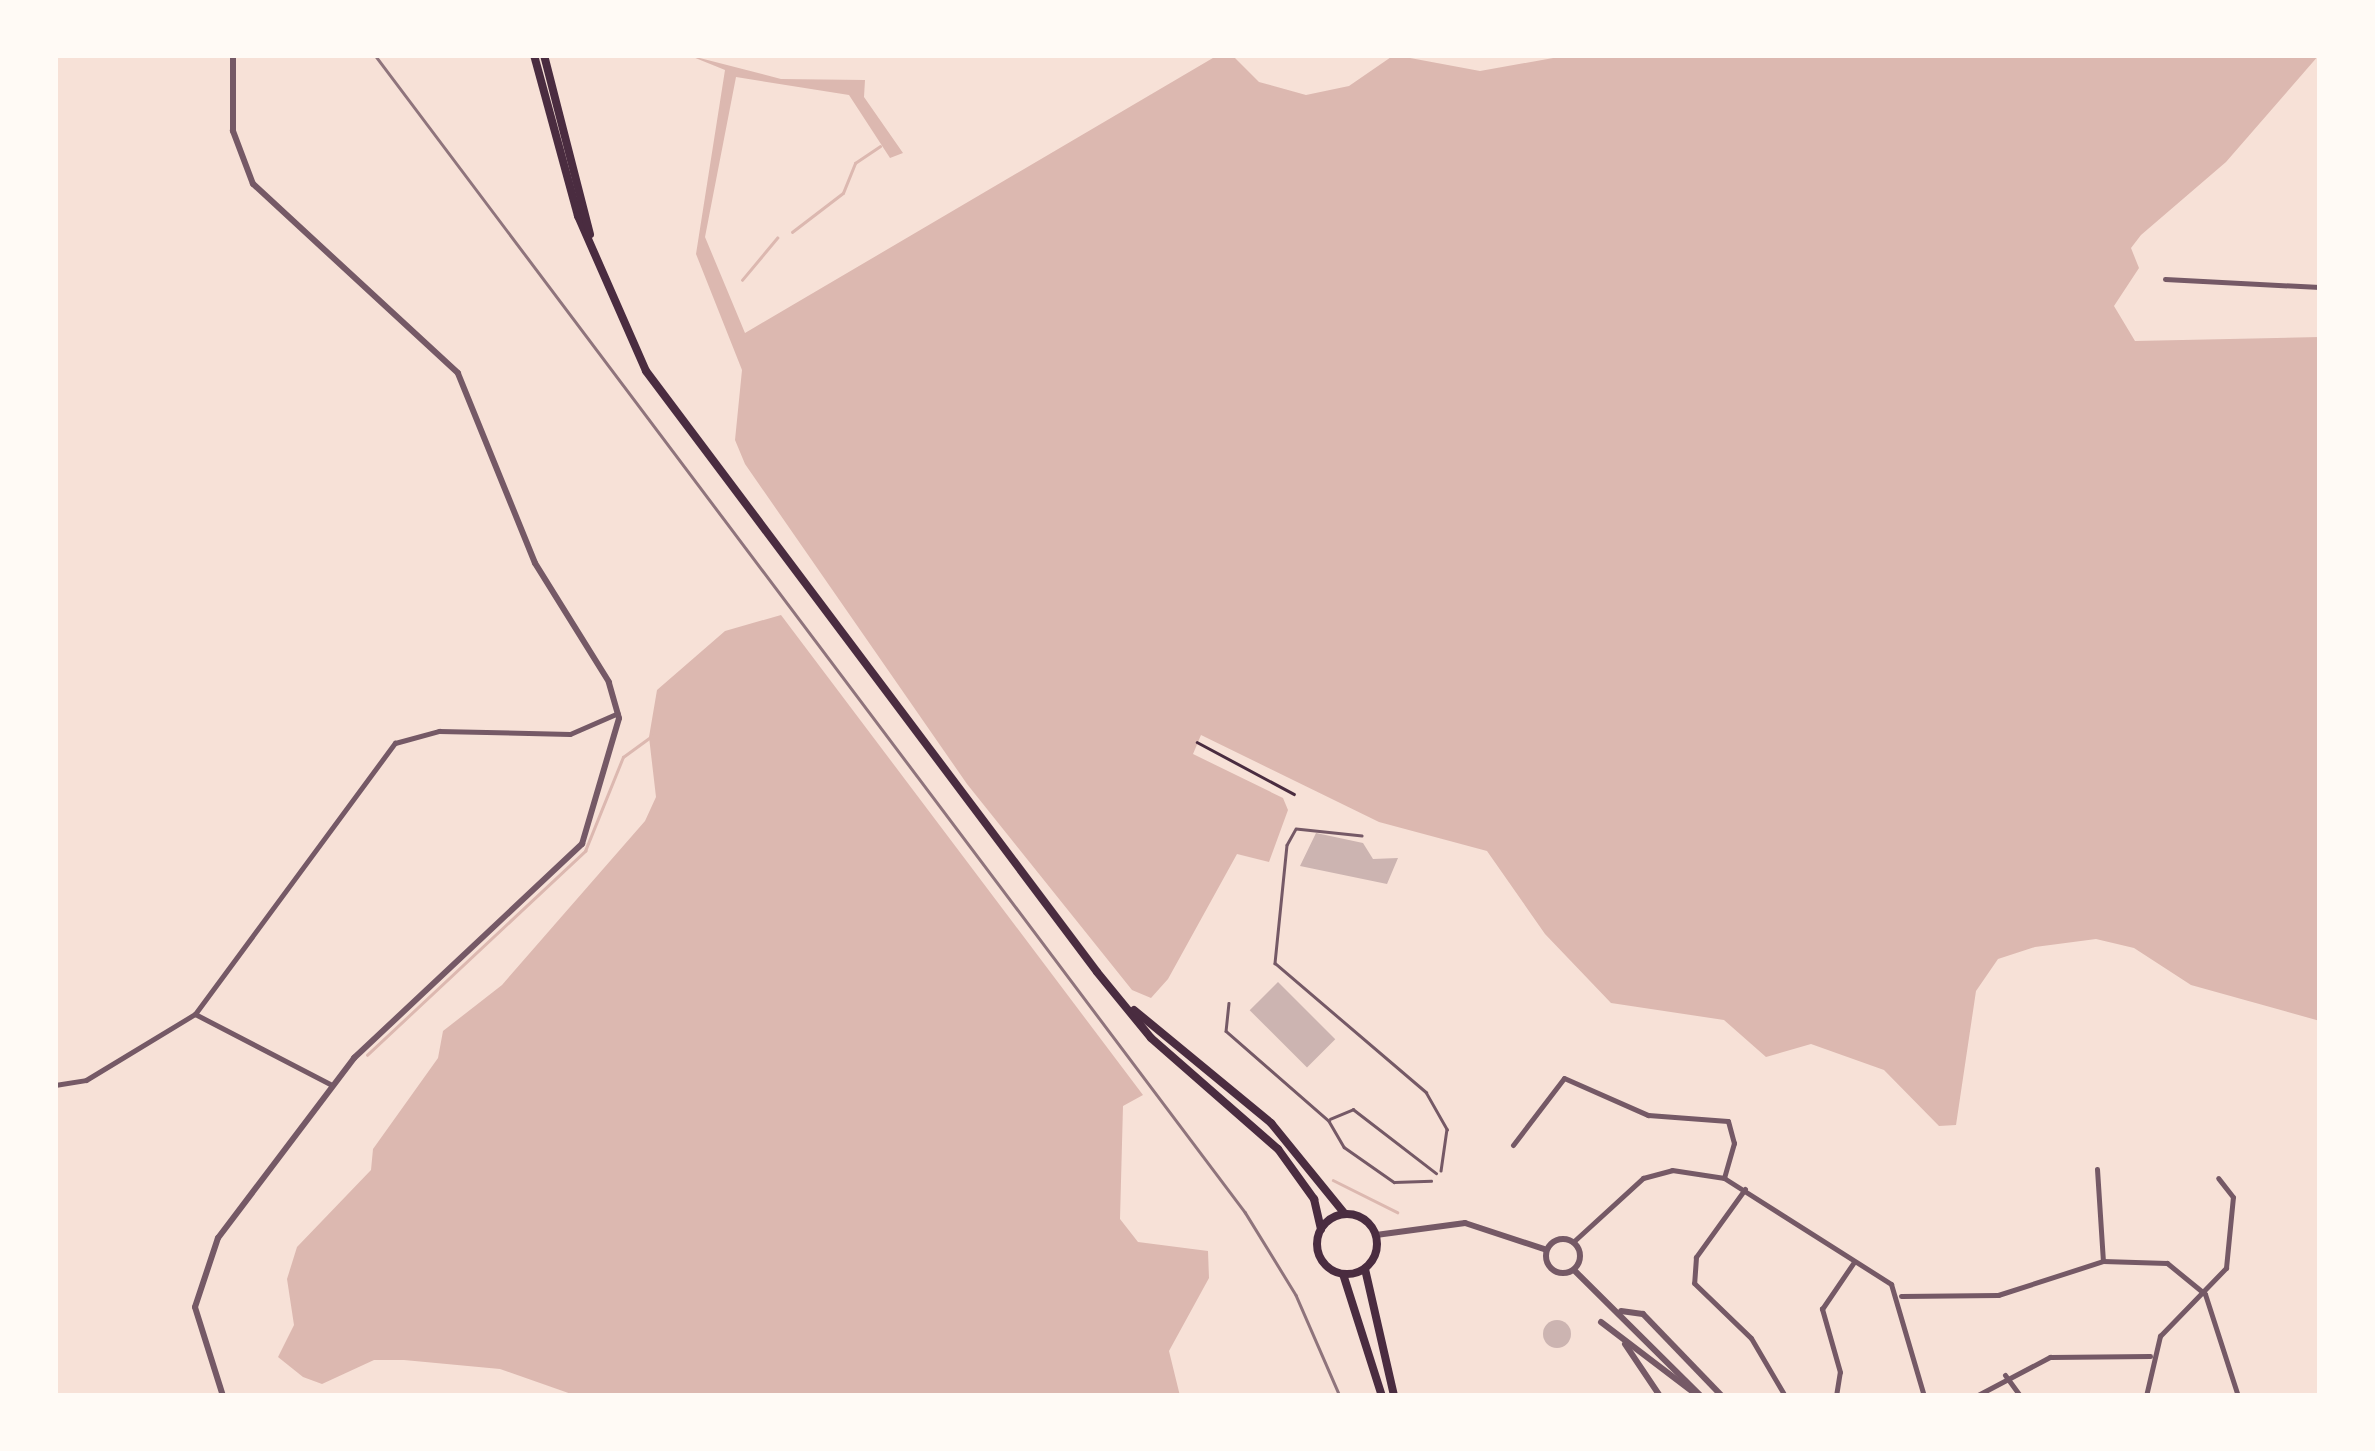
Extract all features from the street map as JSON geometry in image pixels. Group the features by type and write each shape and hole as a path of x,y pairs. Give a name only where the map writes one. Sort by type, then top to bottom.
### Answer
{"main road":[{"path":"534,55 590,238 646,371 1124,1003 1278,1149 1314,1199 1321,1229 1320,1258 1344,1274 1382,1396"},
{"path":"544,55 590,238"},
{"path":"1124,1003 1271,1122 1345,1214 1376,1235 1365,1269 1394,1396"},
{"path":"1321,1229 1345,1214"},
{"path":"1344,1274 1365,1269"}],"street":[{"path":"223,1396 198,1324 203,1269 330,1084 582,844 618,712 535,562 458,373 253,184 234,131 233,55"},
{"path":"2165,279 2320,287"},
{"path":"55,1085 86,1080 195,1014 395,743 439,731 570,734 618,712"},
{"path":"195,1014 330,1084"},
{"path":"1512,1144 1564,1078 1648,1115 1728,1122 1734,1143 1724,1178"},
{"path":"2097,1168 2103,1261"},
{"path":"1376,1235 1464,1222 1547,1250 1573,1242 1643,1178 1672,1170 1724,1178 1745,1188 1901,1296 1998,1295 2103,1261 2167,1263 2205,1294 2238,1396"},
{"path":"2146,1396 2150,1356 2223,1276 2231,1242 2233,1197 2218,1178"},
{"path":"1745,1188 1696,1257 1694,1283 1751,1338 1785,1396"},
{"path":"1573,1242 1580,1256 1574,1270"},
{"path":"1547,1250 1552,1268 1574,1270 1621,1312 1700,1396"},
{"path":"1836,1396 1840,1372 1822,1309 1854,1262"},
{"path":"1901,1296 1924,1396"},
{"path":"1621,1312 1643,1314 1722,1396"},
{"path":"1601,1322 1700,1396"},
{"path":"1622,1339 1660,1396"},
{"path":"1976,1396 2005,1375 2069,1352 2150,1356"},
{"path":"2005,1375 2020,1396"}],"lane":[{"path":"1328,1120 1354,1109 1439,1172 1446,1129 1426,1092 1275,963 1286,845 1296,830 1362,836"},
{"path":"1229,1003 1226,1031 1328,1120 1381,1175 1431,1181"}],"path":[{"path":"1198,742 1294,794"}],"shaded area":[{"path":"688,55 781,79 865,80 864,97 903,153 890,158 849,95 736,77 705,237 745,333 1218,55 1232,55 1259,82 1306,95 1349,86 1394,55 1480,71 1570,55 2319,55 2226,162 2141,235 2131,248 2139,268 2114,306 2135,341 2320,337 2320,1021 2191,985 2134,948 2096,939 2035,947 1998,959 1976,991 1956,1125 1939,1126 1884,1070 1811,1044 1766,1057 1724,1020 1611,1003 1545,934 1487,851 1379,822 1201,735 1193,754 1283,798 1288,810 1269,862 1237,854 1168,979 1151,998 1132,990 967,784 745,464 735,440 742,370 696,254 725,70"},
{"path":"781,615 1143,1095 1123,1106 1120,1219 1138,1242 1208,1251 1209,1278 1169,1351 1180,1396 577,1396 500,1369 404,1360 374,1360 322,1384 303,1377 278,1357 294,1325 287,1279 297,1247 371,1170 373,1149 438,1058 443,1031 502,985 645,821 656,797 649,737 657,690 725,631"}],"building":[{"path":"1316,833 1363,843 1373,859 1398,858 1387,884 1300,866"},
{"path":"1278,982 1335,1039 1307,1068 1250,1010"},
{"path":"1557,1320 1567,1324 1571,1334 1567,1344 1557,1348 1547,1344 1543,1334 1547,1324"}],"waterway":[{"path":"792,232 843,193 855,163 880,146"},
{"path":"742,280 777,238"},
{"path":"367,1055 585,851 623,757 652,736"},
{"path":"1333,1180 1397,1212"}],"railway":[{"path":"375,55 1245,1212 1296,1295 1340,1396"}]}
